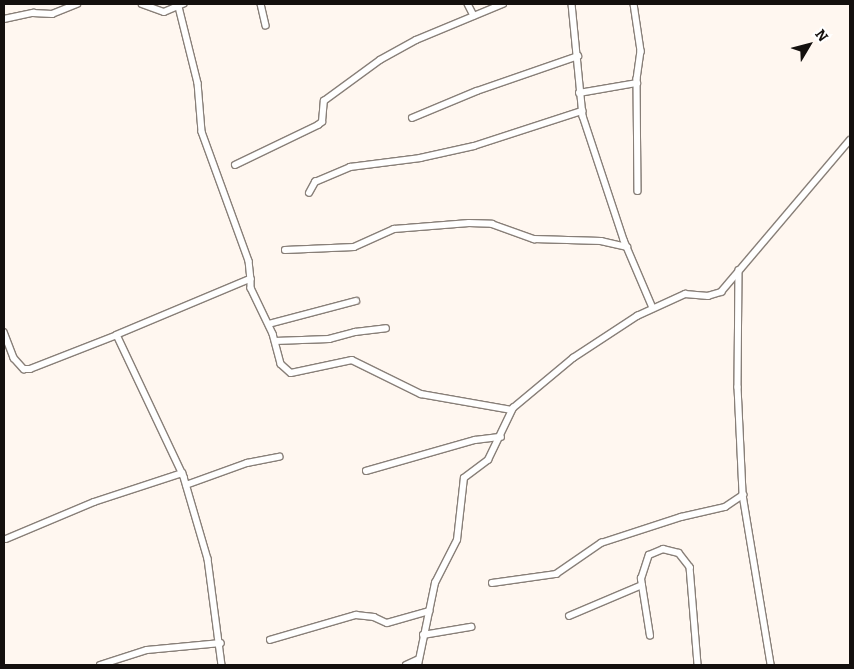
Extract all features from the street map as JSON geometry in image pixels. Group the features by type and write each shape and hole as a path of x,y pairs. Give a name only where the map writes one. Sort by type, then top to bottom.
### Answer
{"street":[{"path":"4,19 33,13 52,14 77,4"},
{"path":"142,4 158,12 181,5 197,76 202,132 249,261 250,279 256,300 269,324 281,364 291,373 352,360 421,394 512,410"},
{"path":"261,4 266,25"},
{"path":"468,4 474,16"},
{"path":"235,165 318,125 324,102 380,60 416,40 503,4"},
{"path":"572,4 582,111 627,247 653,308"},
{"path":"634,4 641,51 637,83 638,191"},
{"path":"412,118 477,91 578,56"},
{"path":"579,93 637,83"},
{"path":"309,193 315,182 350,167 420,158 474,146 582,111"},
{"path":"406,665 418,662 435,583 457,540 464,478 488,460 501,437 512,410 525,395 573,358 653,308 685,294 713,296 721,292 850,140"},
{"path":"285,250 354,247 394,229 469,223 492,224 534,239 601,241 627,247"},
{"path":"739,270 738,387 743,495 771,665"},
{"path":"4,332 14,358 24,368 30,369 250,279"},
{"path":"269,324 356,301"},
{"path":"275,341 329,339 386,328"},
{"path":"117,335 186,484 208,560 221,643 222,665"},
{"path":"366,471 475,440 501,437"},
{"path":"186,484 247,464 279,457"},
{"path":"6,539 94,502 182,473"},
{"path":"492,583 556,574 601,543 681,517 725,507 743,495"},
{"path":"650,636 642,585 649,555 657,550 664,549 679,553 687,561 698,665"},
{"path":"569,616 642,585"},
{"path":"270,640 356,615 374,617 387,623 429,611"},
{"path":"423,635 470,627"},
{"path":"100,665 147,650 221,643"}]}
